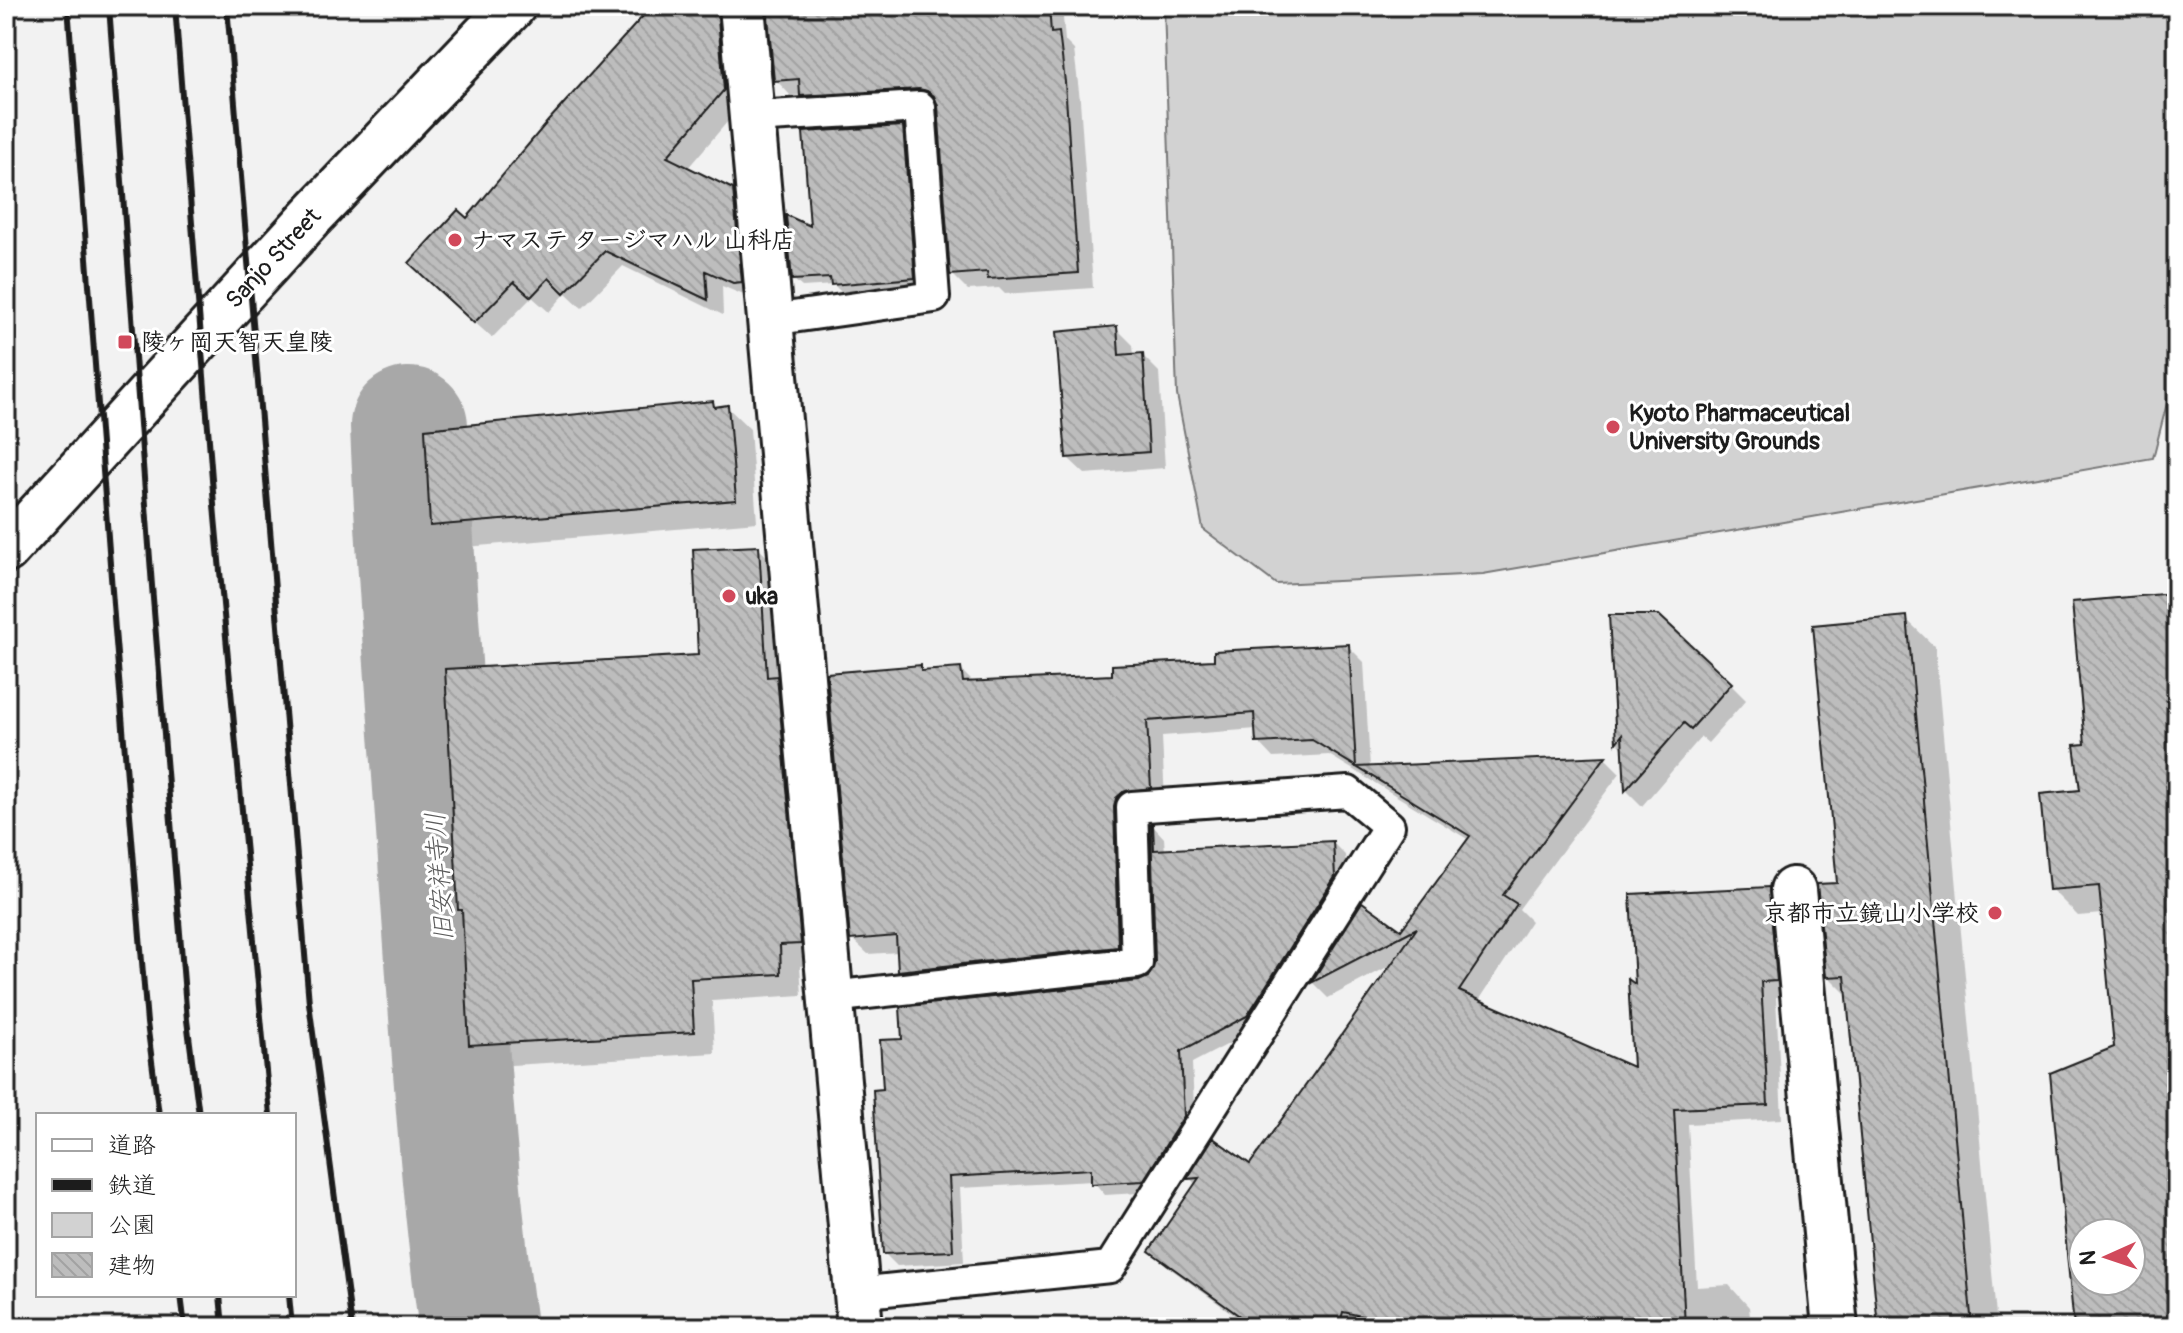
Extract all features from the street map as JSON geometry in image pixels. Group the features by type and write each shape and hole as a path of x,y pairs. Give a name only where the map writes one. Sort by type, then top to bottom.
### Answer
{"street":[{"name":"Sanjo Street","path":"6,550 311,217 513,6"},
{"path":"742,6 859,1310"},
{"path":"1793,890 1835,1327"}],"lane":[{"path":"752,117 920,107 934,297 771,320"},
{"path":"831,997 1137,963 1132,807 1348,792 1389,826 1110,1267 859,1310"}],"green space":[{"name":"Kyoto Pharmaceutical University Grounds","path":"1164,6 2177,6 2177,364 2153,458 1483,574 1276,584 1203,529 1177,395"}],"building":[{"path":"652,6 717,6 724,90 667,157 733,189 742,282 733,283 706,271 708,300 605,251 564,293 549,278 531,297 514,282 474,323 409,263 458,210 467,218 548,121"},
{"path":"767,6 1049,6 1051,33 1059,32 1065,82 1078,273 988,279 987,272 950,275 938,106 934,96 919,89 800,96 799,79 774,81"},
{"path":"903,126 915,278 831,285 830,278 792,280 786,215 810,226 803,132"},
{"path":"1117,326 1119,355 1143,353 1149,452 1066,458 1056,332"},
{"path":"713,401 714,407 728,405 736,500 430,526 425,429"},
{"path":"759,546 767,677 777,676 801,944 780,945 781,974 691,979 694,1032 469,1045 445,669 698,655 693,549"},
{"path":"2174,593 2177,619 2177,1327 2074,1327 2071,1297 2147,1297 2147,1217 2067,1217 2067,1253 2050,1073 2114,1047 2099,886 2049,890 2040,794 2080,790 2074,745 2085,744 2072,602"},
{"path":"1609,615 1659,615 1732,683 1691,729 1684,723 1625,791 1622,735 1616,743"},
{"path":"1907,616 1972,1327 1878,1327 1845,976 1826,977 1817,884 1837,883 1813,625"},
{"path":"1349,644 1356,767 1312,740 1256,743 1254,713 1147,721 1151,788 1123,792 1116,798 1114,807 1118,947 898,971 896,936 850,940 827,673 921,665 921,671 961,668 963,682 1112,675 1112,665 1214,660 1214,651"},
{"path":"1606,756 1503,895 1517,904 1459,991 1633,1067 1628,979 1635,984 1630,894 1769,887 1777,981 1761,982 1768,1105 1674,1109 1685,1327 1412,1327 1343,1312 1339,1327 1255,1327 1149,1251 1199,1178 1187,1179 1213,1138 1250,1164 1417,928 1311,983 1362,902 1401,930 1470,836 1356,767"},
{"path":"1151,824 1154,850 1333,841 1335,877 1247,1016 1181,1051 1184,1116 1143,1181 1091,1184 1091,1169 949,1177 953,1251 883,1254 873,1090 883,1089 880,1040 902,1039 900,1007 1139,981 1148,977 1155,962"}],"waterway":[{"name":"旧安祥寺川","path":"409,426 454,1101 478,1327"}],"railway":[{"path":"68,6 147,1023 159,1113"},
{"path":"109,6 187,1020 199,1113"},
{"path":"175,6 215,517 270,1113"},
{"path":"227,6 309,1003 352,1327"},
{"path":"181,1297 185,1327"},
{"path":"220,1297 223,1327"},
{"path":"289,1297 292,1327"}],"place":[{"name":"ナマステ タージマハル 山科店","path":"455,240"},
{"name":"陵ヶ岡天智天皇陵","path":"125,342"},
{"name":"Kyoto Pharmaceutical University Grounds","path":"1613,427"},
{"name":"uka","path":"729,596"},
{"name":"京都市立鏡山小学校","path":"1995,913"}]}
